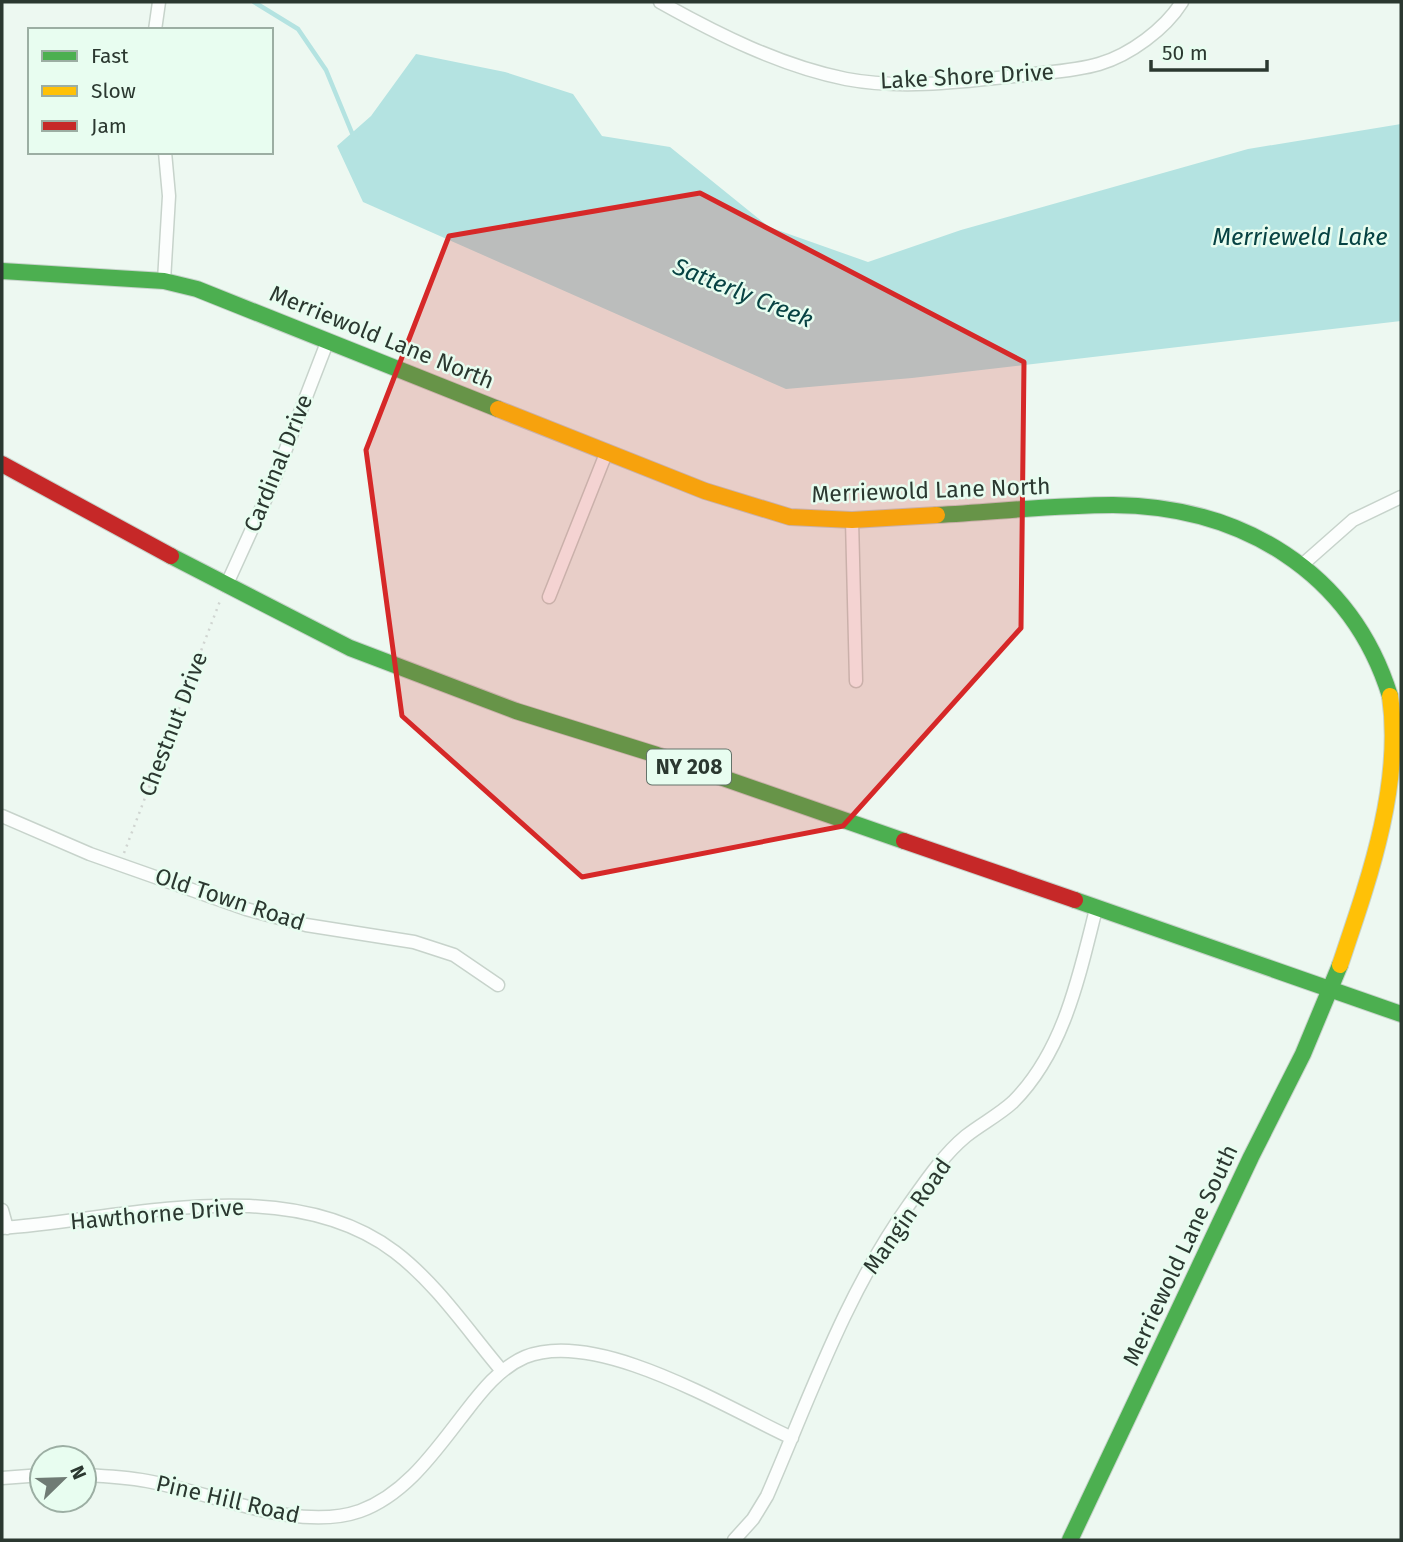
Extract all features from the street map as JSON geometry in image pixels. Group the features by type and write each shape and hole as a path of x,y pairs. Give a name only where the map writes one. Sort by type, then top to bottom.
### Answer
{"street":[{"path":"155,28 159,2"},
{"name":"Lake Shore Drive","path":"660,2 752,48 820,72 881,83 924,83 980,80 1101,63 1156,30 1182,2"},
{"path":"164,281 169,196 165,154"},
{"name":"Merriewold Lane North","path":"2,271 164,281 197,289 754,508 790,517 852,520 1067,507 1154,507 1223,522 1271,542 1301,565 1342,604 1365,635 1384,677 1398,739 1395,782 1386,830 1330,989"},
{"name":"Cardinal Drive","path":"226,586 272,485 328,340"},
{"path":"549,597 607,451"},
{"name":"NY 208","path":"2,464 226,586 350,648 516,711 657,755 1401,1014"},
{"path":"1301,565 1353,520 1401,497"},
{"path":"852,520 856,681"},
{"name":"Old Town Road","path":"2,816 246,909 306,925 414,942 454,955 498,985"},
{"name":"Mangin Road","path":"734,1540 753,1519 766,1496 855,1291 908,1207 963,1138 1012,1103 1040,1068 1060,1030 1076,987 1096,909"},
{"name":"Merriewold Lane South","path":"1070,1540 1318,1020 1330,989"},
{"name":"Hawthorne Drive","path":"4,1228 249,1205 328,1218 356,1226 396,1253 428,1282 502,1371"},
{"path":"2,1210 4,1228"},
{"name":"Pine Hill Road","path":"98,1476 149,1481 294,1516 329,1518 360,1511 389,1497 426,1462 479,1394 502,1371 523,1358 546,1351 596,1353 627,1361 792,1438"},
{"path":"2,1478 28,1476"}],"path":[{"name":"Chestnut Drive","path":"120,863 226,586"}],"highlighted area":[{"path":"700,193 1024,362 1021,628 843,826 582,877 402,716 366,450 449,236"}],"water":[{"name":"Merrieweld Lake","path":"416,54 505,72 573,94 602,136 670,147 769,227 868,262 961,230 1248,149 1401,124 1401,321 912,378 786,389 363,202 337,146 371,116"}],"waterway":[{"name":"Satterly Creek","path":"254,2 298,29 326,70 352,133 356,135"}],"traffic: fast":[{"path":"2,271 164,281 197,289 498,409"},
{"path":"937,515 1113,505 1160,508 1205,518 1247,533 1285,554 1319,581 1348,614 1372,652 1390,696"},
{"path":"171,556 350,648 516,711 657,755 904,841"},
{"path":"1075,900 1401,1014"},
{"path":"1070,1540 1251,1157 1303,1054 1340,965"}],"traffic: slow":[{"path":"498,409 705,491 790,517 852,520 937,515"},
{"path":"1340,965 1372,867 1387,798 1392,764 1390,696"}],"traffic: jam":[{"path":"2,464 171,556"},
{"path":"904,841 1075,900"}]}
